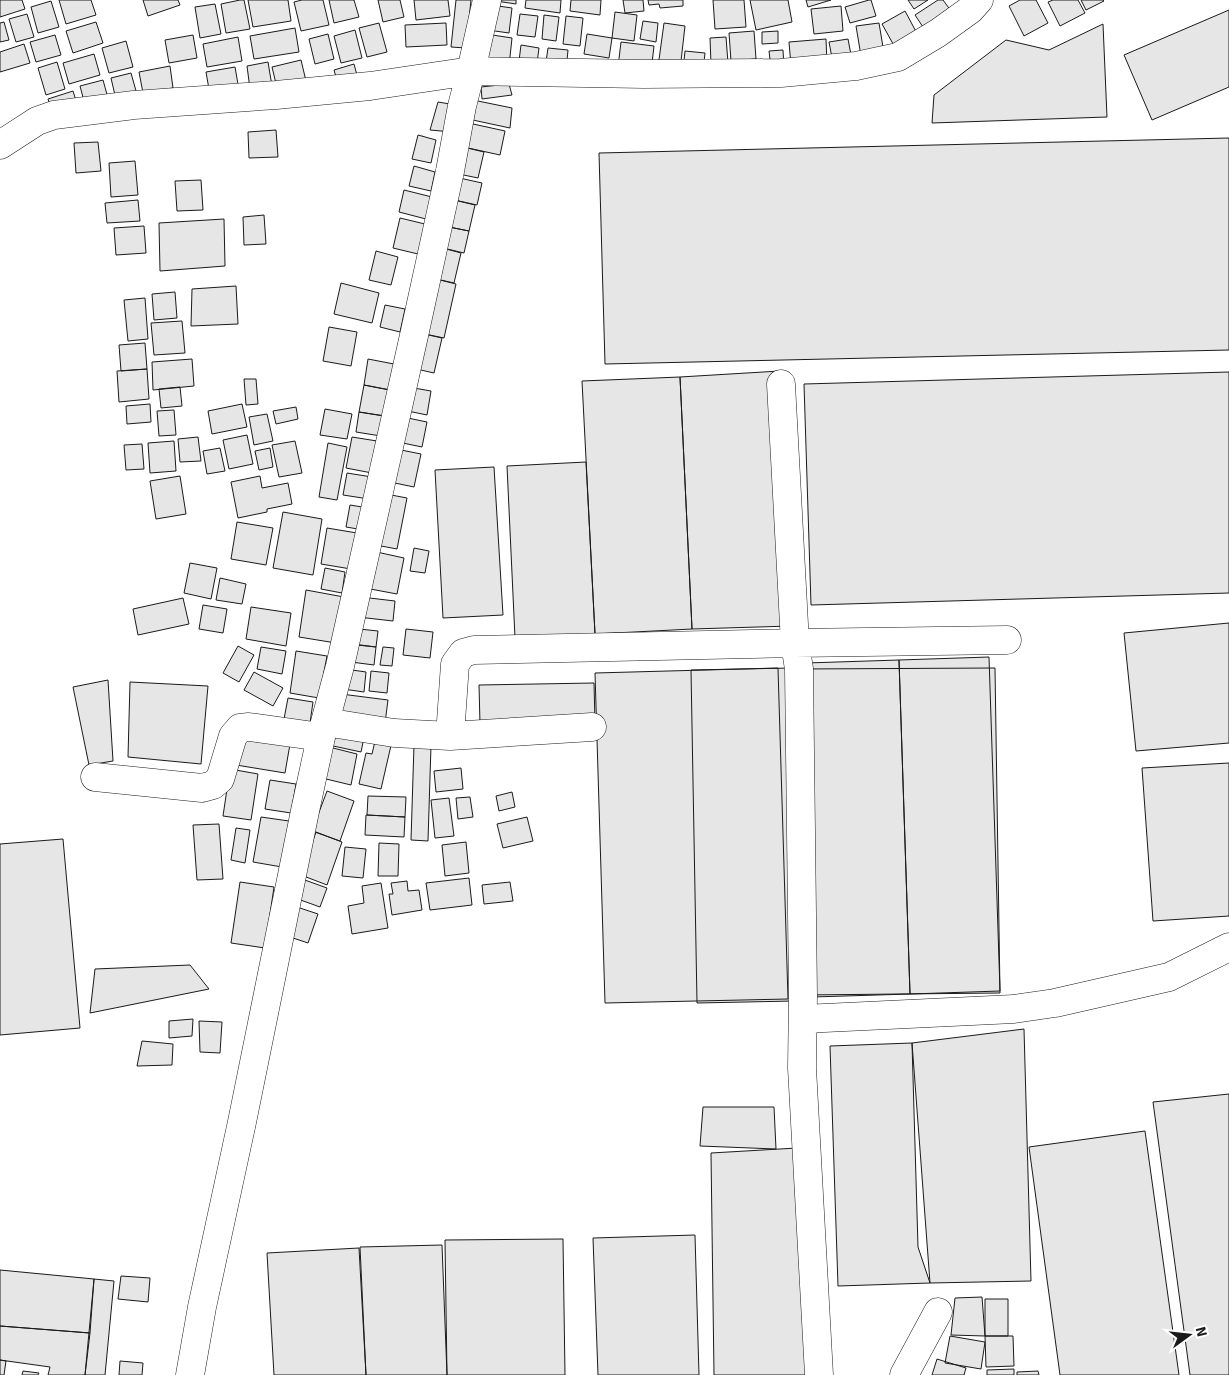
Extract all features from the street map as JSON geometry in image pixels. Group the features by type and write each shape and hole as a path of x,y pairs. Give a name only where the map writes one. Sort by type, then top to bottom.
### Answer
{"street":[{"path":"190,1375 202,1307 242,1122 283,915 323,730 340,666 415,331 487,0"},
{"path":"0,145 37,122 54,115 134,105 370,86 467,88 644,74 771,73 856,66 898,57 946,28 970,10 979,0"},
{"path":"781,384 795,643 799,669 802,1068 819,1375"},
{"path":"450,736 455,664 463,653 474,650 1008,640"},
{"path":"95,777 202,788 213,785 220,779 233,736 240,728 249,727 450,736 592,727"},
{"path":"803,1018 1014,1009 1055,1003 1169,977 1229,947"},
{"path":"904,1375 938,1312"}],"building":[{"path":"0,0 22,0 25,9 0,17"},
{"path":"59,0 91,0 96,15 66,24"},
{"path":"143,0 178,0 180,5 148,16"},
{"path":"244,0 250,29 226,33 221,4"},
{"path":"248,0 288,0 291,21 253,27"},
{"path":"323,0 329,25 301,31 294,2"},
{"path":"329,0 354,0 359,17 334,23"},
{"path":"378,0 400,0 404,17 383,22"},
{"path":"414,0 448,0 450,16 416,20"},
{"path":"456,0 471,0 466,48 451,47"},
{"path":"516,0 516,4 496,1"},
{"path":"526,0 561,0 560,13 525,8"},
{"path":"571,0 601,0 600,15 570,11"},
{"path":"623,0 643,0 644,11 625,13"},
{"path":"648,0 683,0 683,6 660,8 659,4 649,5"},
{"path":"713,0 744,0 746,27 715,29"},
{"path":"750,0 788,0 792,22 756,30"},
{"path":"806,0 831,0 808,7"},
{"path":"871,0 876,16 850,23 845,7"},
{"path":"908,0 928,0 914,9"},
{"path":"938,0 943,0 954,15 927,33 915,15"},
{"path":"1020,0 1036,0 1048,23 1024,36 1009,6"},
{"path":"1053,0 1078,0 1085,13 1060,26 1048,2"},
{"path":"1081,0 1103,0 1104,1 1086,10"},
{"path":"51,1 59,27 38,33 31,7"},
{"path":"215,4 221,34 200,38 195,7"},
{"path":"491,5 512,8 509,33 488,30"},
{"path":"841,6 843,31 814,34 811,9"},
{"path":"1229,10 1229,87 1152,120 1124,55"},
{"path":"905,11 920,39 897,51 882,24"},
{"path":"615,12 637,15 634,41 612,38"},
{"path":"27,14 34,37 16,42 9,19"},
{"path":"520,14 538,16 535,37 517,35"},
{"path":"544,15 559,17 556,41 542,39"},
{"path":"566,16 583,18 580,46 563,44"},
{"path":"643,21 658,23 656,42 640,39"},
{"path":"4,22 9,40 0,42 0,23"},
{"path":"96,22 103,43 73,53 66,31"},
{"path":"379,23 387,52 367,57 359,28"},
{"path":"446,23 447,45 406,47 405,25"},
{"path":"664,23 685,26 680,70 658,67"},
{"path":"879,23 884,53 861,56 856,26"},
{"path":"1103,24 1107,117 932,123 934,95 1006,40 1049,50"},
{"path":"295,28 299,52 254,59 250,36"},
{"path":"355,30 362,58 341,63 334,36"},
{"path":"754,31 756,59 731,61 729,33"},
{"path":"778,31 778,43 762,44 762,32"},
{"path":"328,34 334,59 315,64 309,39"},
{"path":"486,34 512,38 509,66 482,63"},
{"path":"587,34 612,38 609,58 584,54"},
{"path":"55,35 61,55 36,62 30,42"},
{"path":"193,35 197,58 169,63 165,40"},
{"path":"238,37 242,61 207,67 203,44"},
{"path":"726,37 728,63 711,64 710,38"},
{"path":"826,39 827,64 791,66 789,42"},
{"path":"848,39 852,60 833,63 829,42"},
{"path":"126,41 133,67 109,73 102,48"},
{"path":"621,42 654,46 651,72 618,67"},
{"path":"24,44 30,63 0,72 0,52"},
{"path":"521,45 539,48 536,71 518,69"},
{"path":"548,48 568,50 566,71 545,69"},
{"path":"783,50 784,68 771,68 769,51"},
{"path":"685,51 705,53 703,71 683,70"},
{"path":"94,54 100,75 69,84 63,63"},
{"path":"301,60 306,81 277,88 272,67"},
{"path":"57,62 65,89 46,95 38,68"},
{"path":"268,62 272,86 250,89 247,66"},
{"path":"354,64 358,79 338,84 334,70"},
{"path":"170,66 173,88 143,93 139,72"},
{"path":"235,67 239,90 210,95 206,72"},
{"path":"131,73 138,98 117,104 111,78"},
{"path":"103,80 108,98 85,105 80,86"},
{"path":"509,84 512,95 482,99 481,87"},
{"path":"73,91 77,104 52,112 48,99"},
{"path":"473,100 512,108 510,128 468,119"},
{"path":"438,102 456,105 452,132 430,130"},
{"path":"464,122 505,131 500,155 459,146"},
{"path":"276,130 278,157 249,158 248,132"},
{"path":"418,135 436,140 431,163 412,159"},
{"path":"1229,138 1229,350 605,364 599,153"},
{"path":"98,142 101,171 76,173 74,143"},
{"path":"459,146 484,152 478,178 454,173"},
{"path":"135,161 138,195 111,197 109,163"},
{"path":"414,166 435,172 431,191 409,186"},
{"path":"455,177 482,183 477,205 450,199"},
{"path":"201,180 203,210 177,211 175,181"},
{"path":"404,190 432,197 426,219 399,212"},
{"path":"450,199 475,205 469,231 444,226"},
{"path":"138,200 140,221 107,223 105,203"},
{"path":"264,215 266,244 244,245 243,217"},
{"path":"400,218 425,224 418,254 393,248"},
{"path":"224,219 225,266 160,271 159,223"},
{"path":"144,226 146,253 116,255 114,228"},
{"path":"444,226 469,231 464,253 439,247"},
{"path":"439,247 461,253 454,283 432,278"},
{"path":"376,251 398,257 391,285 369,280"},
{"path":"432,278 456,284 444,338 420,333"},
{"path":"341,283 379,293 372,323 334,314"},
{"path":"236,286 238,324 191,326 192,289"},
{"path":"175,292 177,318 154,320 152,294"},
{"path":"145,298 148,339 128,341 124,300"},
{"path":"385,305 405,309 400,332 380,327"},
{"path":"182,321 185,353 154,355 151,323"},
{"path":"329,327 357,332 351,366 323,361"},
{"path":"420,333 442,338 434,373 412,368"},
{"path":"145,343 147,369 121,371 119,345"},
{"path":"192,359 194,386 153,390 152,362"},
{"path":"368,359 394,364 390,390 364,385"},
{"path":"147,369 149,399 119,402 117,371"},
{"path":"780,371 791,626 692,629 680,377"},
{"path":"1229,372 1229,593 811,605 804,384"},
{"path":"680,377 692,629 595,634 582,381"},
{"path":"244,379 256,379 258,404 246,405"},
{"path":"364,385 390,390 385,416 359,412"},
{"path":"180,387 182,406 161,408 159,389"},
{"path":"408,387 431,391 427,415 403,410"},
{"path":"150,404 151,422 127,424 126,406"},
{"path":"242,404 247,427 212,434 208,411"},
{"path":"296,407 298,419 276,424 273,411"},
{"path":"325,409 352,414 347,439 320,435"},
{"path":"174,410 176,435 159,436 157,411"},
{"path":"359,412 384,416 381,436 356,432"},
{"path":"267,414 273,441 254,445 249,417"},
{"path":"403,417 427,422 422,447 398,442"},
{"path":"247,435 253,464 229,469 223,440"},
{"path":"198,437 201,461 180,462 178,439"},
{"path":"352,437 377,441 372,473 346,468"},
{"path":"174,441 176,471 150,473 148,443"},
{"path":"295,441 302,473 279,477 272,445"},
{"path":"328,443 347,447 337,500 319,497"},
{"path":"142,444 144,469 126,470 124,445"},
{"path":"220,448 225,471 207,474 203,451"},
{"path":"270,448 273,467 259,470 255,451"},
{"path":"396,449 421,454 414,487 390,482"},
{"path":"586,462 595,634 515,638 507,466"},
{"path":"494,467 503,615 443,618 435,470"},
{"path":"347,473 372,477 369,499 343,495"},
{"path":"180,476 186,514 156,519 150,481"},
{"path":"260,476 262,488 288,483 292,504 238,518 231,482"},
{"path":"386,494 407,498 397,549 376,545"},
{"path":"350,505 368,508 364,530 346,527"},
{"path":"283,512 322,519 313,575 273,568"},
{"path":"237,522 273,528 266,565 231,559"},
{"path":"327,528 357,533 351,569 321,564"},
{"path":"414,548 429,551 425,573 410,571"},
{"path":"372,551 404,558 397,594 365,588"},
{"path":"190,563 217,568 211,599 184,593"},
{"path":"325,568 345,572 342,593 321,589"},
{"path":"220,578 246,584 242,604 216,600"},
{"path":"306,590 344,597 336,643 299,637"},
{"path":"361,597 395,601 393,621 358,617"},
{"path":"183,598 189,624 138,635 133,609"},
{"path":"203,605 227,609 223,633 199,629"},
{"path":"251,607 291,613 286,646 246,639"},
{"path":"1229,623 1229,743 1136,751 1124,633"},
{"path":"359,629 378,631 376,647 357,645"},
{"path":"406,629 433,632 430,658 403,655"},
{"path":"353,644 376,647 374,665 351,662"},
{"path":"238,646 254,655 239,682 223,673"},
{"path":"261,647 286,651 282,674 257,669"},
{"path":"383,647 394,648 392,666 380,665"},
{"path":"296,651 327,656 319,698 290,693"},
{"path":"989,657 1000,991 910,994 899,660"},
{"path":"899,660 910,994 812,997 806,663"},
{"path":"778,668 788,999 605,1003 595,673"},
{"path":"791,668 794,1001 697,1003 691,670"},
{"path":"995,668 1000,993 803,995 799,669"},
{"path":"345,669 366,672 364,692 343,689"},
{"path":"371,671 389,673 387,693 369,691"},
{"path":"254,672 283,688 273,706 244,690"},
{"path":"108,680 113,761 89,765 73,687"},
{"path":"130,682 208,686 201,764 128,757"},
{"path":"594,683 595,723 480,724 479,685"},
{"path":"341,694 388,700 385,723 339,718"},
{"path":"288,698 313,702 310,723 284,719"},
{"path":"328,724 365,733 361,752 324,744"},
{"path":"240,736 290,744 285,773 236,765"},
{"path":"376,737 392,741 381,789 359,784 366,753 372,754"},
{"path":"414,745 431,746 428,841 411,840"},
{"path":"329,747 357,754 351,785 322,778"},
{"path":"1229,763 1229,916 1153,921 1142,768"},
{"path":"461,768 463,789 436,792 434,771"},
{"path":"230,769 258,774 251,820 223,816"},
{"path":"270,780 296,784 291,813 265,809"},
{"path":"327,791 354,801 340,841 312,831"},
{"path":"512,792 515,807 499,811 496,796"},
{"path":"368,796 406,797 405,817 367,815"},
{"path":"470,797 473,817 458,819 456,798"},
{"path":"449,798 454,836 435,838 431,800"},
{"path":"366,815 405,817 404,837 365,835"},
{"path":"261,817 289,821 282,867 253,862"},
{"path":"527,817 533,841 503,848 497,824"},
{"path":"219,824 223,879 197,880 193,825"},
{"path":"236,828 250,830 245,863 231,860"},
{"path":"316,832 342,842 327,885 301,875"},
{"path":"63,839 80,1028 0,1035 0,844"},
{"path":"466,842 469,873 445,876 442,845"},
{"path":"379,843 399,844 398,876 378,876"},
{"path":"345,847 366,849 363,878 342,876"},
{"path":"469,878 472,905 430,910 426,883"},
{"path":"302,879 327,888 320,907 295,898"},
{"path":"407,881 408,891 419,890 422,910 392,915 389,894 393,894 391,883"},
{"path":"240,882 274,887 265,948 231,943"},
{"path":"510,882 513,901 484,904 482,885"},
{"path":"381,883 388,928 352,934 348,906 364,903 362,886"},
{"path":"297,907 318,914 308,943 287,936"},
{"path":"190,965 209,989 90,1013 95,969"},
{"path":"193,1019 192,1036 169,1038 169,1021"},
{"path":"199,1021 222,1022 220,1053 200,1052"},
{"path":"1024,1029 1031,1281 930,1283 912,1043"},
{"path":"142,1041 173,1044 172,1065 137,1066"},
{"path":"912,1043 918,1247 930,1283 838,1286 830,1046"},
{"path":"1229,1094 1229,1375 1190,1375 1153,1102"},
{"path":"703,1107 774,1107 776,1149 700,1146"},
{"path":"1145,1131 1179,1375 1060,1375 1029,1147"},
{"path":"797,1148 809,1375 714,1375 711,1153"},
{"path":"695,1235 699,1375 598,1375 593,1238"},
{"path":"563,1239 565,1375 447,1375 445,1240"},
{"path":"442,1245 447,1375 366,1375 360,1247"},
{"path":"359,1248 366,1375 274,1375 267,1253"},
{"path":"0,1270 94,1279 90,1333 0,1326"},
{"path":"121,1276 150,1278 148,1302 118,1299"},
{"path":"94,1279 114,1281 105,1375 85,1375"},
{"path":"982,1297 985,1336 951,1335 955,1298"},
{"path":"985,1299 1008,1299 1008,1336 985,1336"},
{"path":"0,1326 90,1333 85,1375 48,1375 50,1367 0,1360"},
{"path":"950,1336 985,1342 981,1369 945,1363"},
{"path":"985,1336 1013,1336 1014,1366 986,1367"},
{"path":"937,1359 966,1368 964,1375 932,1375"},
{"path":"0,1360 6,1361 4,1375 0,1375"},
{"path":"120,1361 143,1363 142,1375 119,1375"},
{"path":"1014,1369 1014,1375 987,1375 987,1370"},
{"path":"23,1371 39,1373 38,1375 22,1375"},
{"path":"1038,1371 1039,1375 1017,1375 1017,1372"}]}
